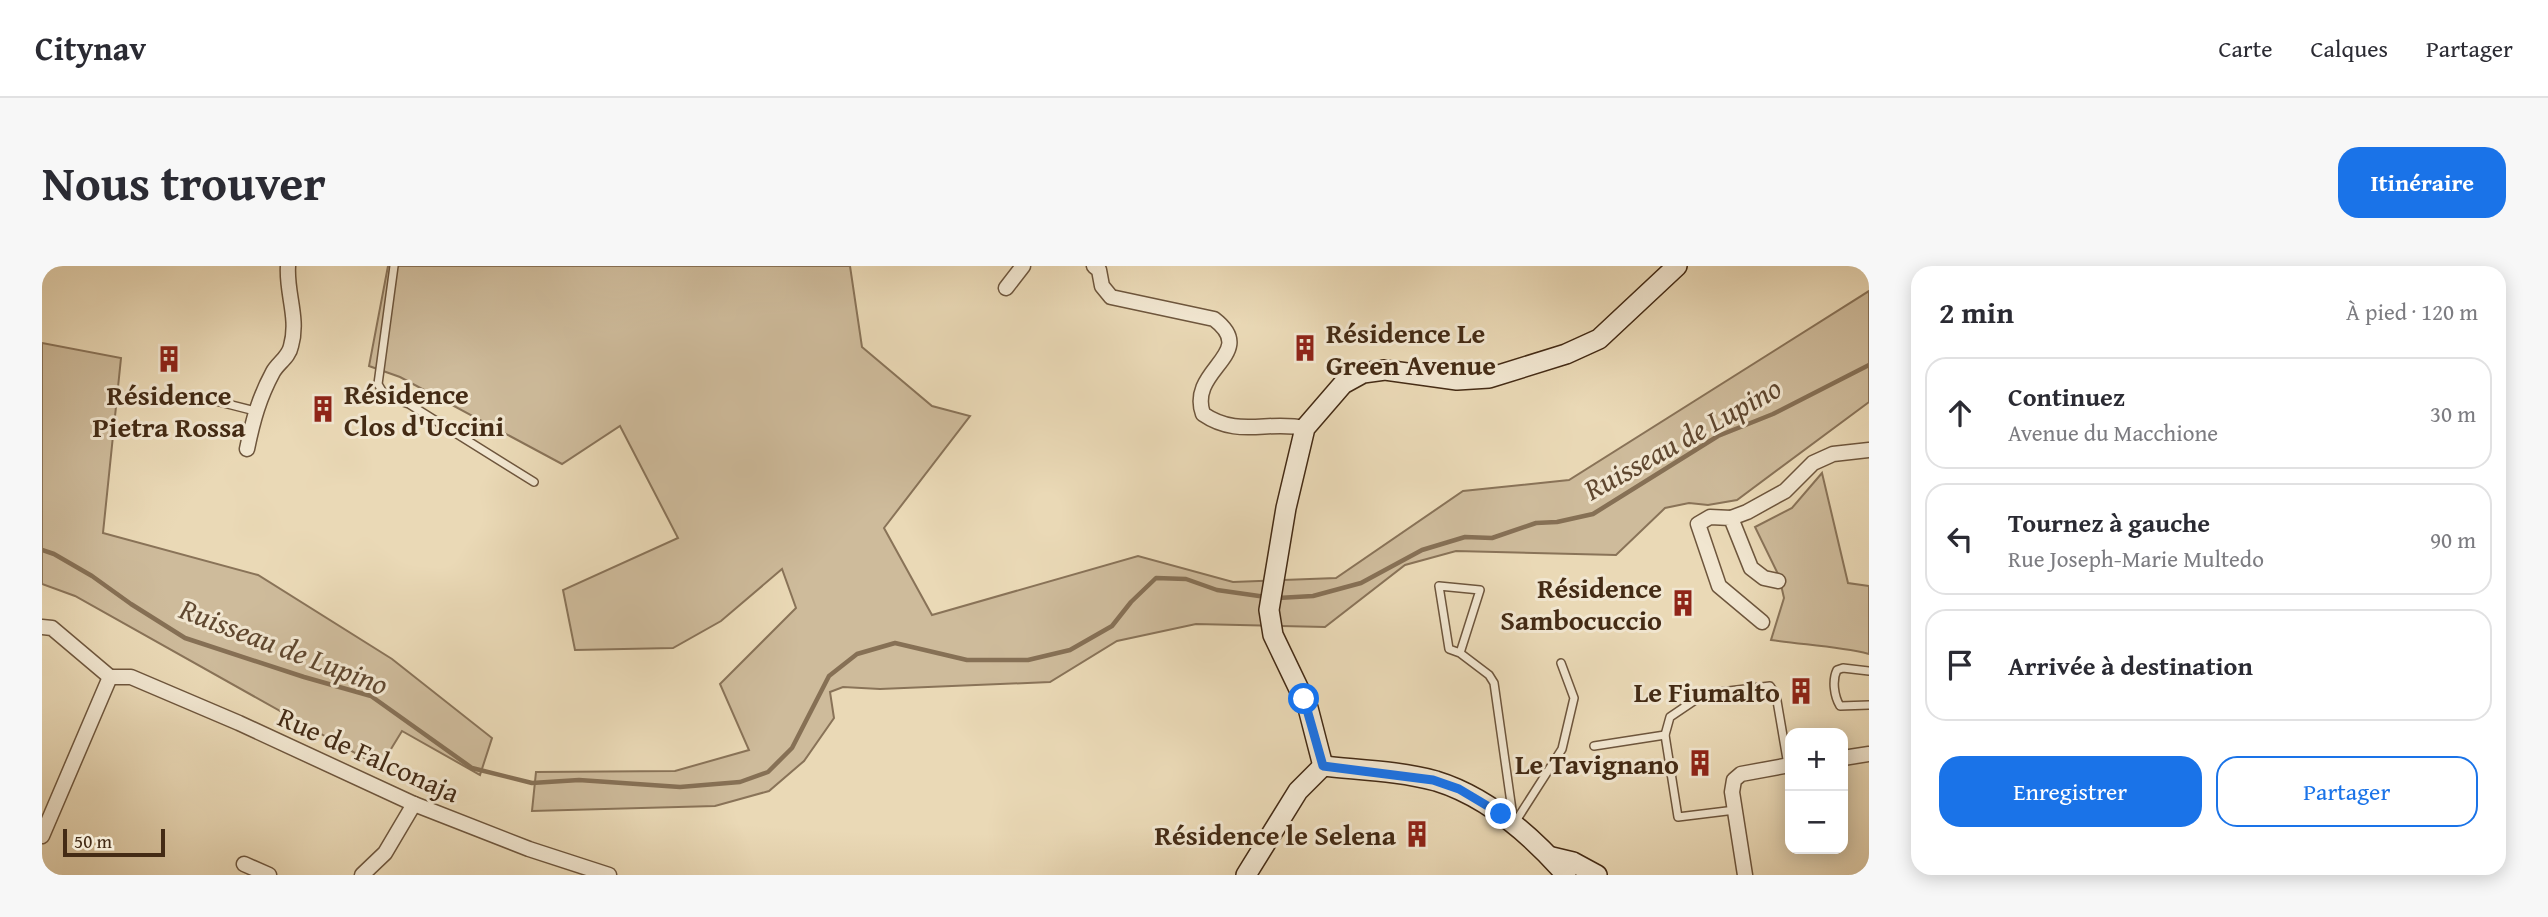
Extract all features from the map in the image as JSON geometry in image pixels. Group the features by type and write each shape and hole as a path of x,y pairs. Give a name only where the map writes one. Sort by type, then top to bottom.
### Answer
{"main road":[{"path":"1323,766 1308,708 1273,635 1269,610 1286,508 1305,428 1343,384 1363,373 1385,370 1457,380 1480,379 1566,354 1599,339 1677,266"},
{"path":"1323,766 1433,780 1459,789 1514,825 1552,857 1566,875"},
{"path":"1246,875 1298,791 1323,766"},
{"path":"1552,857 1573,862 1597,875"}],"street":[{"path":"247,449 255,411 274,369 289,353 291,346 294,311 287,280 288,266"},
{"path":"1006,288 1023,266"},
{"path":"1094,266 1099,270 1102,286 1111,297 1214,319 1225,328 1230,339 1227,353 1202,386 1199,396 1203,414 1217,424 1242,428 1288,425 1305,428"},
{"path":"1762,622 1719,586 1698,529 1701,521 1710,517 1731,518 1785,491 1814,463 1833,454 1869,450"},
{"path":"1731,518 1751,568 1764,578 1778,581"},
{"path":"42,627 52,628 110,677 42,836"},
{"name":"Rue de Falconaja","path":"110,677 131,677 239,723 414,804 529,849 609,875"},
{"path":"1848,757 1869,754"},
{"path":"1745,875 1732,792 1734,780 1741,774 1785,766"},
{"path":"362,875 385,853 414,804"},
{"path":"244,864 269,875"}],"lane":[{"path":"394,266 378,384 384,396 408,404 534,482"},
{"path":"200,397 255,411"},
{"path":"1460,653 1480,590 1439,586 1449,649 1460,653 1489,675 1494,683 1514,825"},
{"path":"1514,825 1562,749 1574,698 1561,663"},
{"path":"1869,671 1843,668 1837,670 1834,683 1840,706 1869,705"},
{"path":"1735,810 1678,817 1665,735 1670,717 1704,694 1770,686 1776,695 1785,743"},
{"path":"1594,746 1665,735"}],"shaded area":[{"path":"388,266 850,266 862,347 932,406 970,416 884,528 932,615 1138,556 1233,582 1336,578 1463,491 1569,480 1869,291 1869,402 1737,500 1708,505 1689,503 1665,508 1616,555 1456,551 1405,565 1325,627 1196,624 1117,641 1050,682 880,689 843,687 830,692 834,718 804,761 769,791 715,806 532,811 536,772 675,771 749,750 720,684 796,608 782,569 721,621 673,648 575,650 563,590 678,538 620,426 562,464 400,377 369,366"},
{"path":"42,343 121,358 103,533 258,575 392,659 492,738 480,775 402,731 380,767 75,596 42,584"},
{"path":"1822,473 1848,583 1869,586 1869,654 1771,640 1784,598 1779,576 1755,527 1792,508"}],"waterway":[{"name":"Ruisseau de Lupino","path":"1278,598 1313,596 1361,583 1422,550 1465,537 1492,538 1536,523 1557,522 1593,514 1718,436 1773,414 1869,365"},
{"name":"Ruisseau de Lupino","path":"42,550 92,576 185,638 371,696 472,768 532,783 579,780 680,787 740,782 768,772 792,748 829,676 857,654 895,643 967,660 1028,660 1070,650 1112,626 1131,602 1156,578 1186,579 1217,590 1266,597"}],"place":[{"name":"Résidence Le Green Avenue","path":"1305,348"},
{"name":"Résidence Pietra Rossa","path":"169,359"},
{"name":"Résidence Clos d'Uccini","path":"323,409"},
{"name":"Résidence Sambocuccio","path":"1683,603"},
{"name":"Le Fiumalto","path":"1801,691"},
{"name":"Le Tavignano","path":"1700,763"},
{"name":"Résidence le Selena","path":"1417,834"}],"route":[{"path":"1304,699 1323,766 1433,780 1459,789 1501,814"}]}
